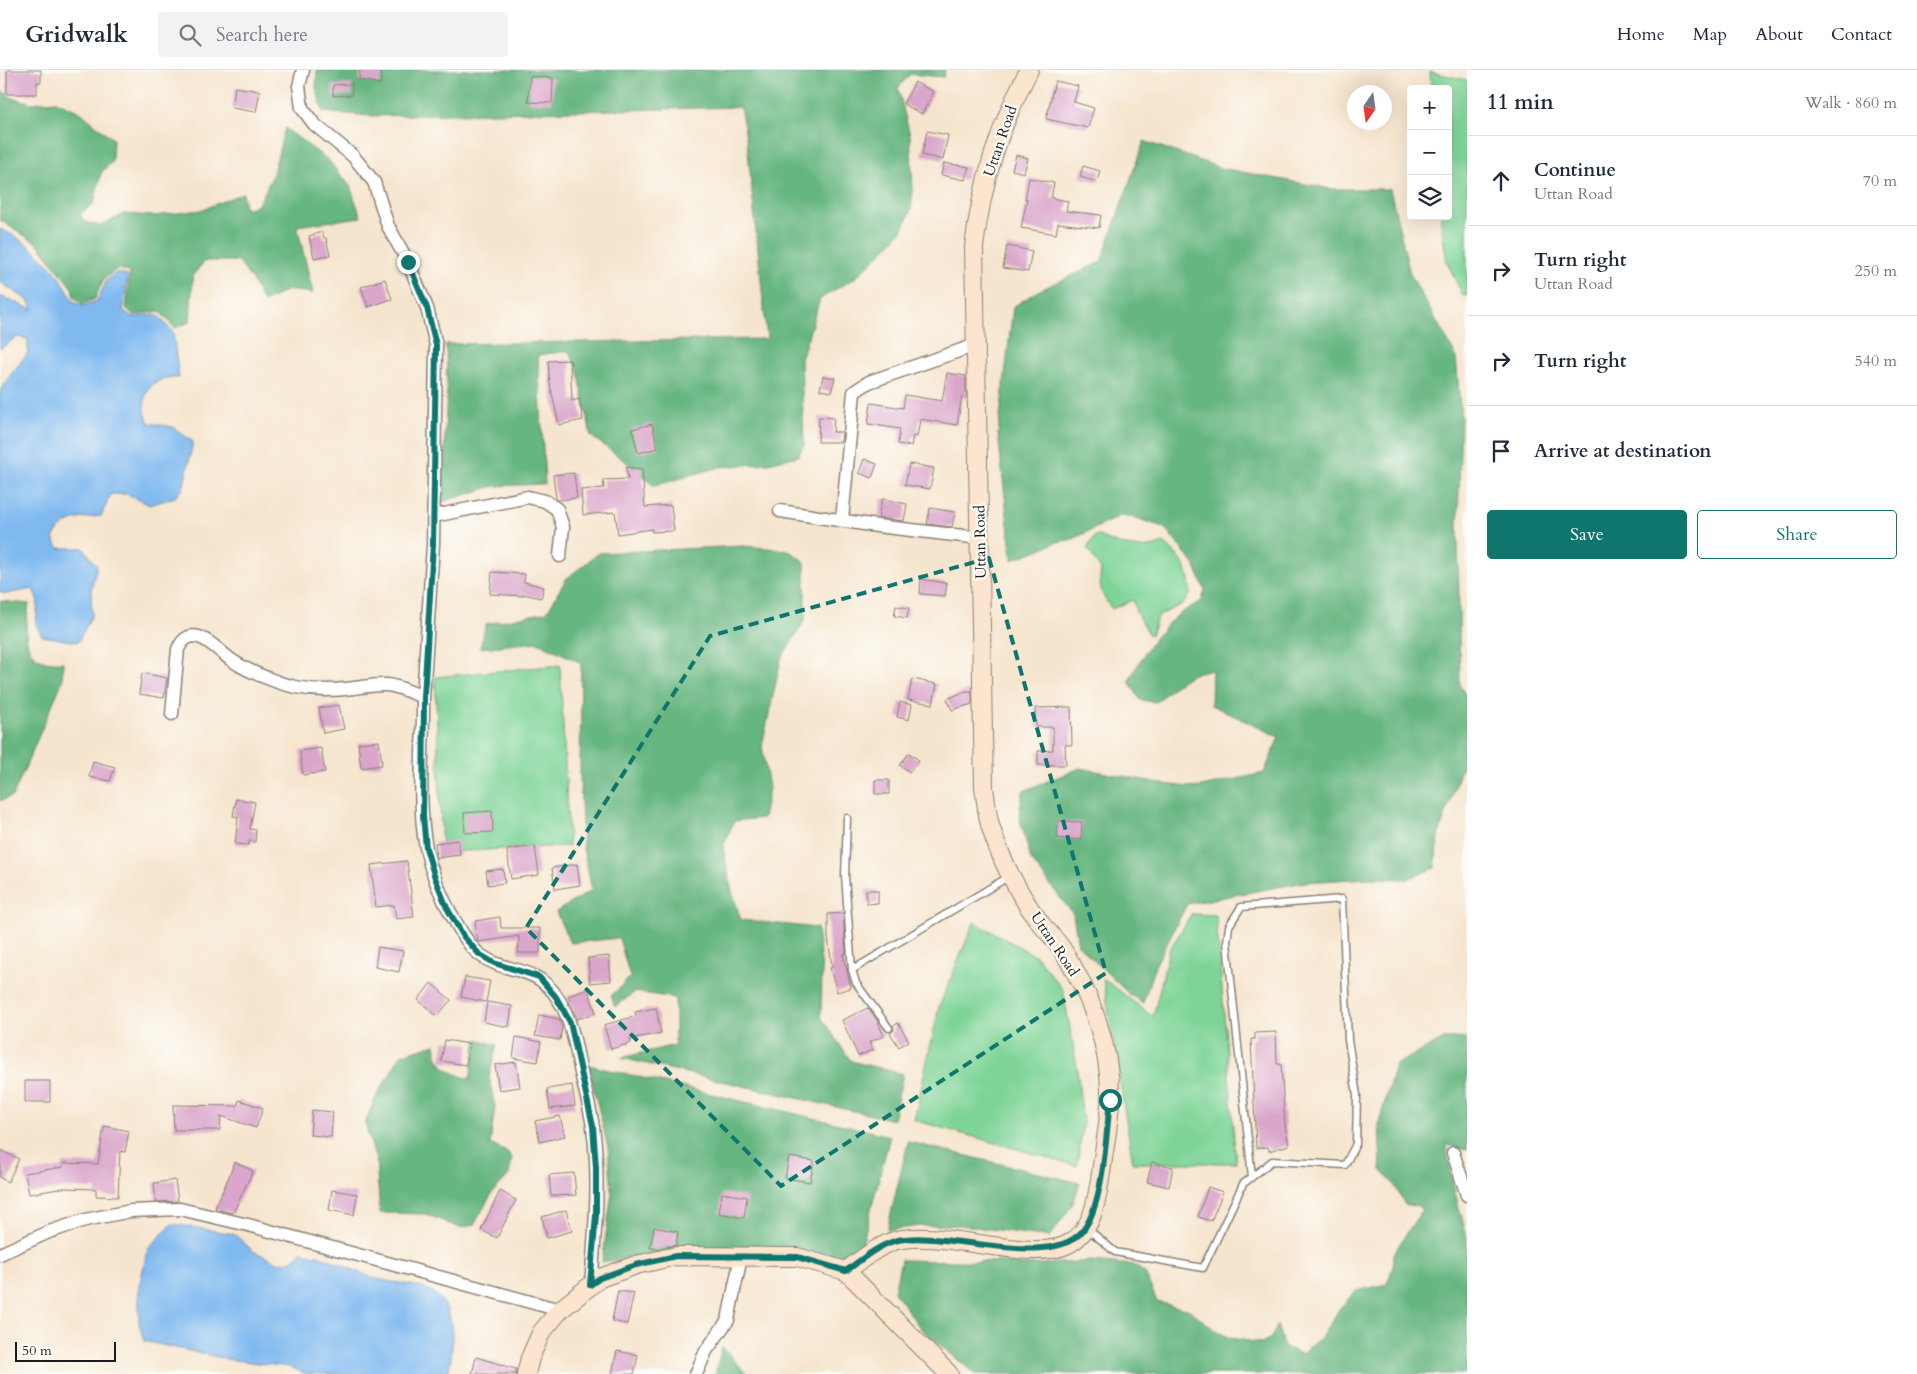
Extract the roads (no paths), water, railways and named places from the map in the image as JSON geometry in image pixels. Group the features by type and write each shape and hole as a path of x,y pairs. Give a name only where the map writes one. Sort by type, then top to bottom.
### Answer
{"main road":[{"name":"Uttan Road","path":"846,1271 875,1250 894,1241 939,1238 1025,1249 1056,1248 1070,1243 1086,1228 1095,1206 1106,1139 1110,1100 1106,1055 1096,1017 1080,980 1061,947 1037,919 1012,875 990,825 984,788 974,247 979,206 992,156 1010,107 1029,70"},
{"path":"526,1374 530,1358 541,1333 560,1310 590,1285 600,1278 636,1265 676,1256 797,1257 846,1271 949,1374"}],"street":[{"path":"303,70 300,86 302,108 314,124 353,156 374,182 388,226 408,262 427,308 436,345 434,516 424,697 423,816 426,848 447,908 464,937 479,954 494,963 539,977 556,997 570,1022 593,1126 596,1160 596,1215 590,1285"},
{"path":"842,520 854,392 869,382 976,345"},
{"path":"434,516 528,497 544,501 557,508 563,527 560,556"},
{"path":"780,511 980,538"},
{"path":"172,714 178,650 184,640 191,637 200,637 208,641 230,659 252,672 298,688 323,690 390,685 424,697"},
{"path":"1453,1153 1467,1195"},
{"path":"0,1254 86,1220 131,1211 180,1209 258,1228 560,1310"},
{"path":"696,1374 706,1351 728,1320 741,1257"}],"lane":[{"path":"847,818 845,876 852,970 856,983 889,1028"},
{"path":"852,970 1012,875"},
{"path":"1086,1228 1115,1252 1203,1268 1243,1184 1252,1177 1272,1161 1345,1166 1356,1144 1358,1095 1348,1040 1342,899 1241,907 1229,926 1227,942 1252,1177"}],"water":[{"path":"0,229 21,240 42,258 61,279 72,300 82,306 97,301 107,280 117,272 128,276 123,310 132,317 156,314 173,332 179,378 160,380 154,384 146,397 145,405 149,423 173,427 193,442 183,489 175,497 150,505 127,494 111,494 101,516 74,520 63,526 53,538 58,548 83,548 97,566 91,589 92,615 78,642 42,636 36,625 38,601 33,589 5,594 0,592 0,393 4,383 28,353 28,339 17,337 0,349 0,296 33,310 28,300 0,282"},
{"path":"172,1224 234,1234 253,1251 280,1263 293,1260 302,1252 329,1259 374,1278 426,1289 436,1295 444,1304 449,1314 452,1351 448,1374 306,1374 290,1367 227,1359 144,1341 139,1323 139,1286 148,1249"}]}
